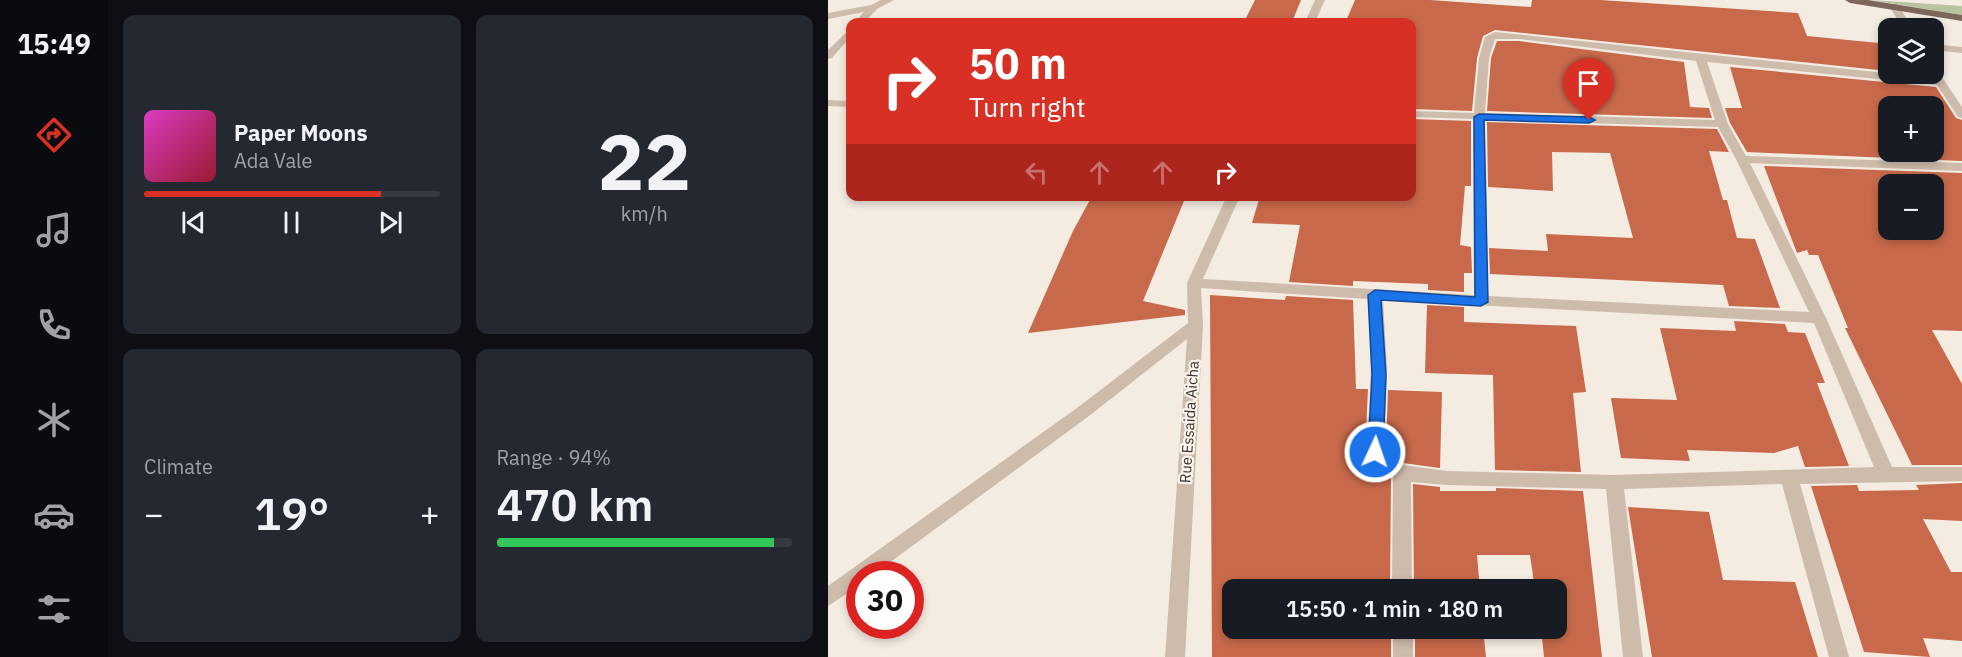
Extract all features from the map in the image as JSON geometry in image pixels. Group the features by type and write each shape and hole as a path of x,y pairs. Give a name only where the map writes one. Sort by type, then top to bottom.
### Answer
{"main road":[{"path":"1850,0 1962,18"}],"street":[{"path":"828,16 874,7 889,0"},
{"path":"1312,18 1320,0"},
{"path":"1894,6 1902,18"},
{"path":"864,18 874,7"},
{"path":"1481,302 1479,117 1485,58 1490,37 1495,35 1700,58 1878,72"},
{"path":"828,56 846,36"},
{"path":"1944,48 1962,50"},
{"path":"1700,58 1722,124 1742,159 1819,318 1886,474"},
{"path":"1941,84 1962,115"},
{"path":"828,102 846,104"},
{"path":"1416,114 1722,124"},
{"path":"1742,159 1962,167"},
{"name":"Rue Essaida Aicha","path":"1175,657 1196,325 1194,283 1232,201"},
{"path":"1194,283 1481,302 1819,318"},
{"path":"1375,295 1379,375 1375,452 1383,462 1402,472 1428,477 1614,482 1962,474"},
{"path":"828,597 1083,412 1196,325"},
{"path":"1402,472 1402,579"},
{"path":"1789,477 1839,657"},
{"path":"1614,482 1634,657"},
{"path":"1403,639 1403,657"}],"green space":[{"path":"1871,0 1962,6 1962,15"}],"building":[{"path":"1255,0 1301,0 1294,18 1246,18"},
{"path":"1355,0 1430,0 1531,7 1532,0 1600,0 1798,13 1807,36 1878,43 1878,70 1495,30 1483,36 1477,58 1472,111 1416,109 1416,18 1347,18"},
{"path":"1497,41 1519,41 1684,62 1690,107 1709,108 1712,118 1487,111 1491,58"},
{"path":"1730,67 1878,81 1878,84 1936,87 1942,96 1878,96 1878,157 1747,152 1730,123 1725,108 1742,108"},
{"path":"1944,99 1956,118 1962,120 1962,161 1944,160"},
{"path":"1416,119 1471,121 1471,186 1465,186 1460,245 1471,247 1472,273 1464,273 1464,292 1428,290 1428,284 1353,281 1353,286 1289,282 1300,225 1252,223 1259,201 1416,201"},
{"path":"1487,122 1717,129 1729,152 1709,151 1723,200 1727,200 1737,238 1755,239 1780,308 1729,306 1723,285 1490,274 1489,248 1548,251 1546,234 1633,238 1610,153 1552,152 1553,191 1488,187"},
{"path":"1764,166 1962,173 1962,331 1932,330 1962,384 1962,465 1912,465 1845,328 1848,328 1818,255 1809,255 1807,250 1797,253"},
{"path":"1089,201 1184,201 1143,301 1185,310 1185,315 1028,333 1073,231"},
{"path":"1210,295 1285,300 1286,296 1353,300 1356,389 1368,389 1365,452 1374,467 1391,477 1390,579 1222,579 1222,639 1391,639 1391,657 1212,657"},
{"path":"1427,305 1464,307 1464,322 1576,326 1586,392 1573,393 1581,472 1495,470 1493,375 1425,373"},
{"path":"1734,321 1785,324 1788,332 1805,333 1825,383 1817,383 1849,466 1805,467 1798,446 1774,453 1687,450 1690,461 1621,458 1611,398 1677,400 1660,328 1736,331"},
{"path":"1388,390 1442,392 1440,468 1403,463 1389,454 1386,447"},
{"path":"1962,483 1962,521 1923,519 1951,572 1962,572 1962,641 1923,638 1930,657 1864,652 1811,486 1857,485 1859,491 1919,490 1916,485"},
{"path":"1413,484 1440,487 1440,491 1496,491 1496,488 1583,491 1602,657 1544,657 1542,639 1567,639 1567,579 1533,579 1530,555 1477,555 1479,579 1414,579"},
{"path":"1628,507 1709,512 1723,580 1795,582 1818,657 1652,657"},
{"path":"1415,639 1484,639 1486,657 1415,657"}],"route":[{"path":"1375,452 1379,375 1375,295 1481,302 1479,117 1589,120"}]}
